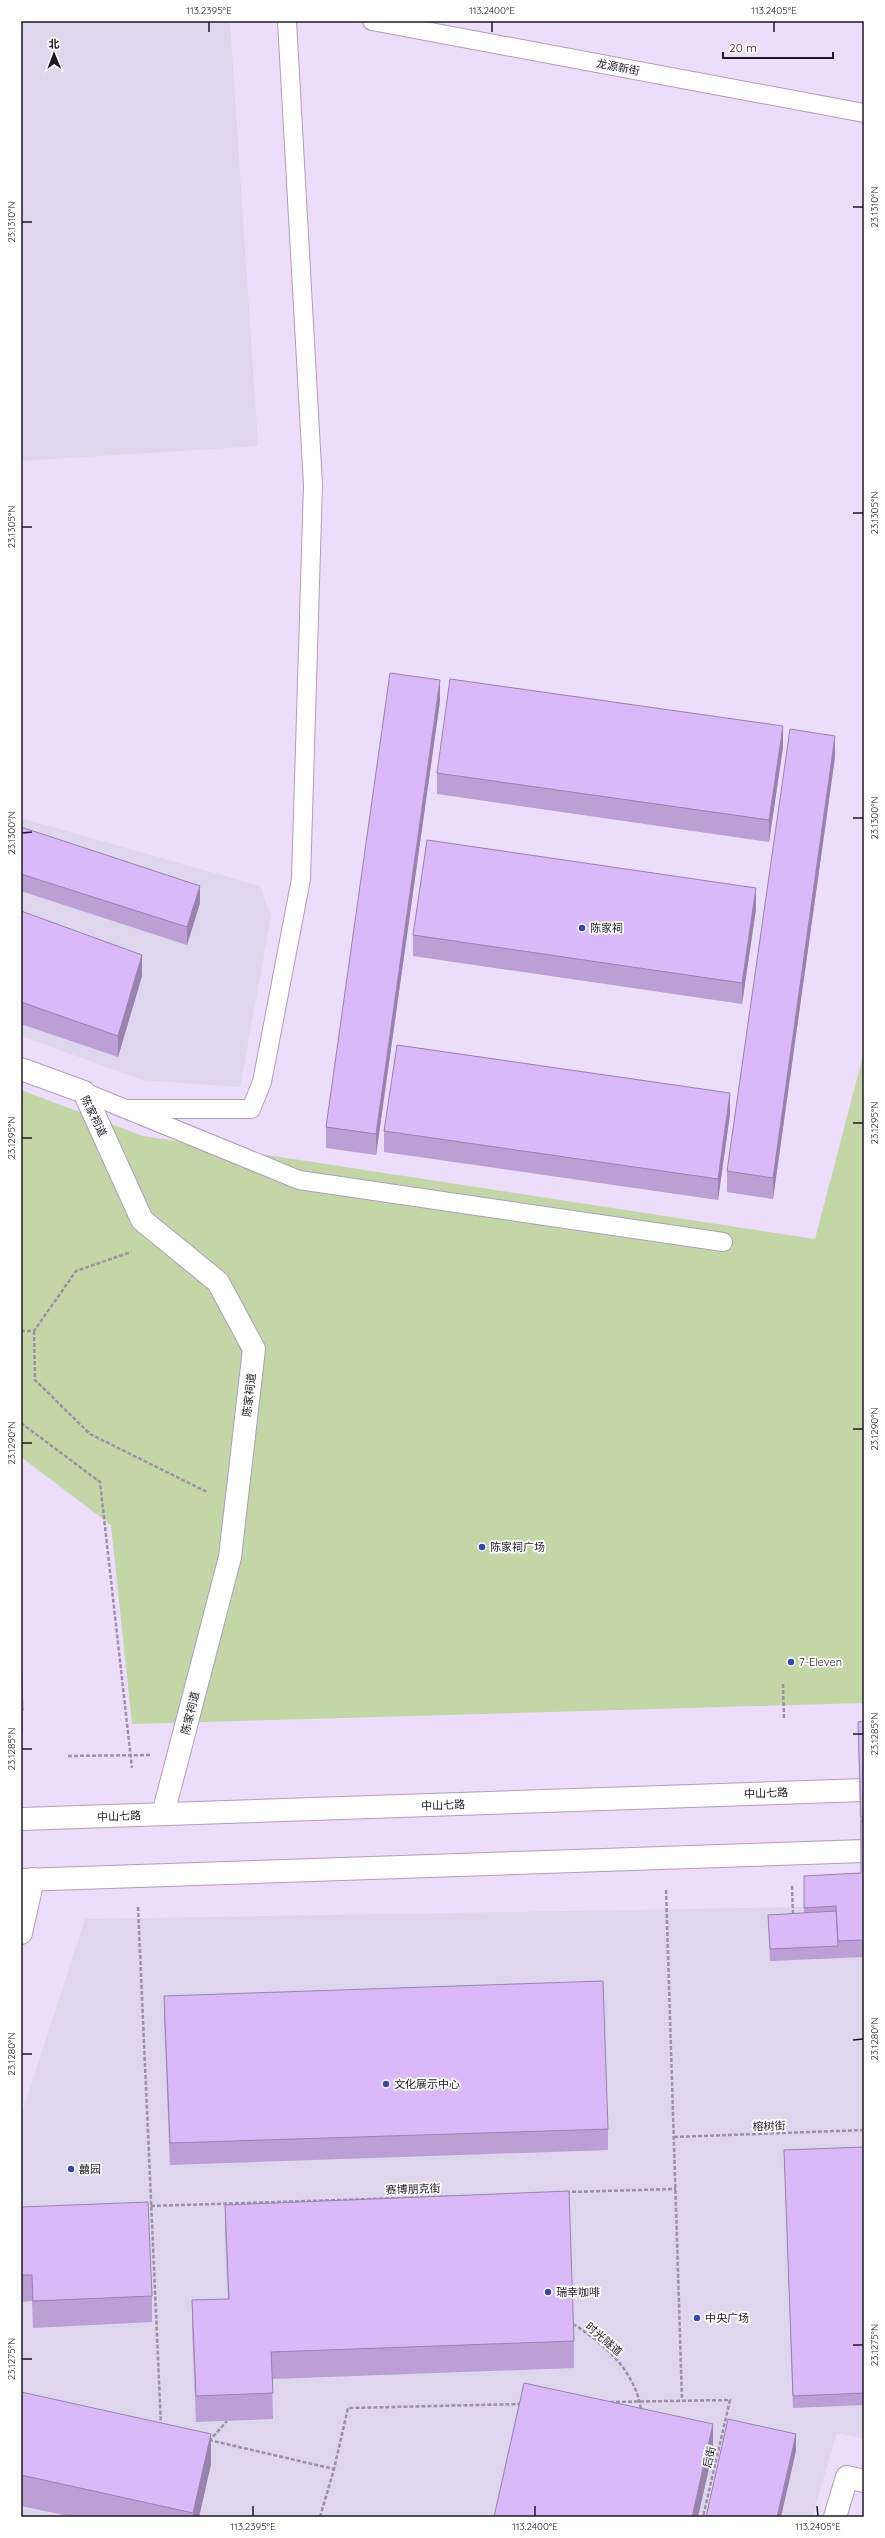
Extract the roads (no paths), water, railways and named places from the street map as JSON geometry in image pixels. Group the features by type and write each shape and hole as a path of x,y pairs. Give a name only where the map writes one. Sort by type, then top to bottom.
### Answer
{"main road":[{"name":"陈家祠道","path":"21,1069 84,1092 142,1220 218,1282 254,1349 230,1557 163,1814"},
{"name":"中山七路","path":"21,1819 864,1790"},
{"path":"21,1933 27,1879 864,1851"},
{"path":"835,2517 856,2479"}],"lane":[{"path":"126,1109 251,1109 262,1082 301,879 313,485 287,21"},
{"name":"龙源新街","path":"372,21 864,113"},
{"path":"84,1092 300,1180 722,1242"}],"place":[{"name":"陈家祠","path":"582,928"},
{"name":"陈家祠广场","path":"482,1547"},
{"name":"7-Eleven","path":"791,1662"},
{"name":"文化展示中心","path":"386,2084"},
{"name":"囍园","path":"71,2169"},
{"name":"瑞幸咖啡","path":"548,2292"},
{"name":"中央广场","path":"697,2318"}]}
